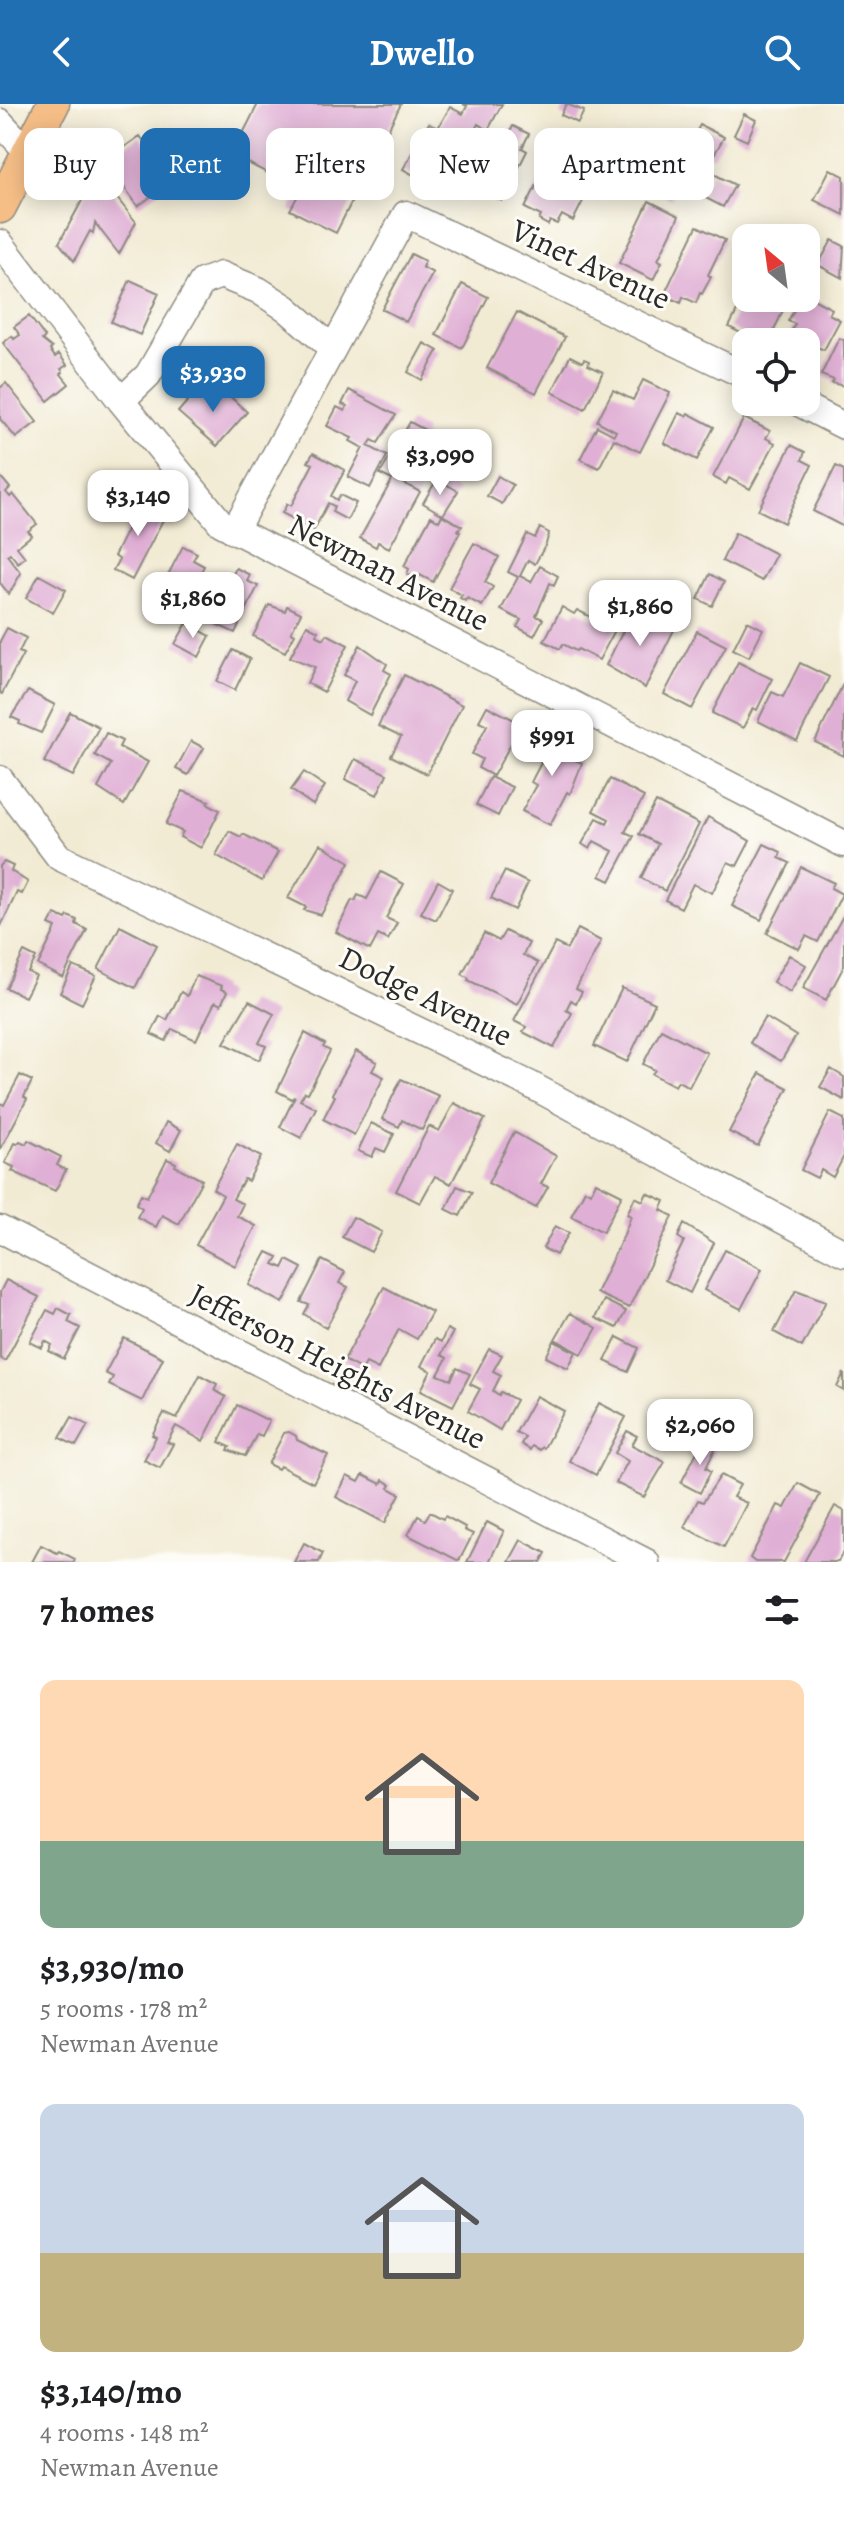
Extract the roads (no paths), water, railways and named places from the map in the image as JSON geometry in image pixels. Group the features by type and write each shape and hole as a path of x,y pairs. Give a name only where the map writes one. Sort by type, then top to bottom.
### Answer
{"main road":[{"path":"40,128 53,104"},
{"path":"0,207 24,160"}],"street":[{"path":"0,122 24,148"},
{"name":"Vinet Avenue","path":"332,348 406,214 732,369"},
{"name":"Newman Avenue","path":"0,243 121,401 221,523 844,844"},
{"path":"121,401 148,375 202,282 221,275 258,290 286,308 332,348 234,531"},
{"path":"820,414 844,426"},
{"name":"Dodge Avenue","path":"0,779 59,857 529,1084 844,1253"},
{"name":"Jefferson Heights Avenue","path":"0,1229 646,1562"}]}
